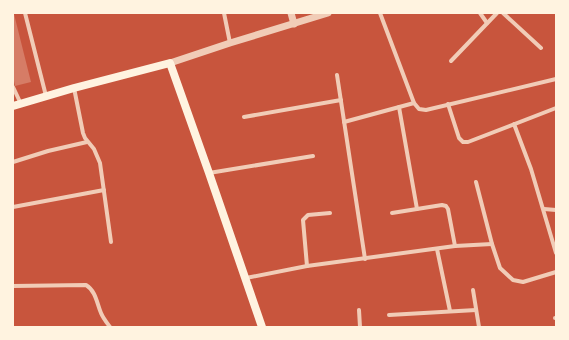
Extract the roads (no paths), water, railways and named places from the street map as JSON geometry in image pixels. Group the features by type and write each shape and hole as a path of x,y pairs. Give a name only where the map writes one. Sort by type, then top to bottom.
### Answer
{"main road":[{"path":"17,105 74,88 170,63 262,327"}],"street":[{"path":"32,13 25,14 46,96"},
{"path":"224,13 230,43"},
{"path":"291,13 294,24"},
{"path":"170,63 328,13"},
{"path":"380,13 414,103 419,109 426,110 556,79"},
{"path":"480,13 487,23"},
{"path":"451,61 497,13"},
{"path":"503,13 541,48"},
{"path":"337,75 365,259"},
{"path":"13,87 17,105"},
{"path":"74,88 83,133 87,142 98,155 111,242"},
{"path":"244,117 341,100"},
{"path":"344,122 414,103"},
{"path":"448,104 459,138 463,142 468,142 556,108"},
{"path":"399,107 417,209"},
{"path":"514,124 531,169 556,253"},
{"path":"13,162 48,151 87,142"},
{"path":"209,172 313,156"},
{"path":"476,182 492,244 500,268 508,276 518,282 523,282 556,272"},
{"path":"13,208 104,190"},
{"path":"392,213 442,205 446,206 448,209 455,246"},
{"path":"544,209 556,210"},
{"path":"307,266 304,220 308,215 330,213"},
{"path":"246,278 307,266 455,246 492,244"},
{"path":"437,249 450,311"},
{"path":"13,286 86,285 90,287 93,292 101,314 110,327"},
{"path":"473,290 479,327"},
{"path":"359,310 360,327"},
{"path":"389,315 476,310"}]}
